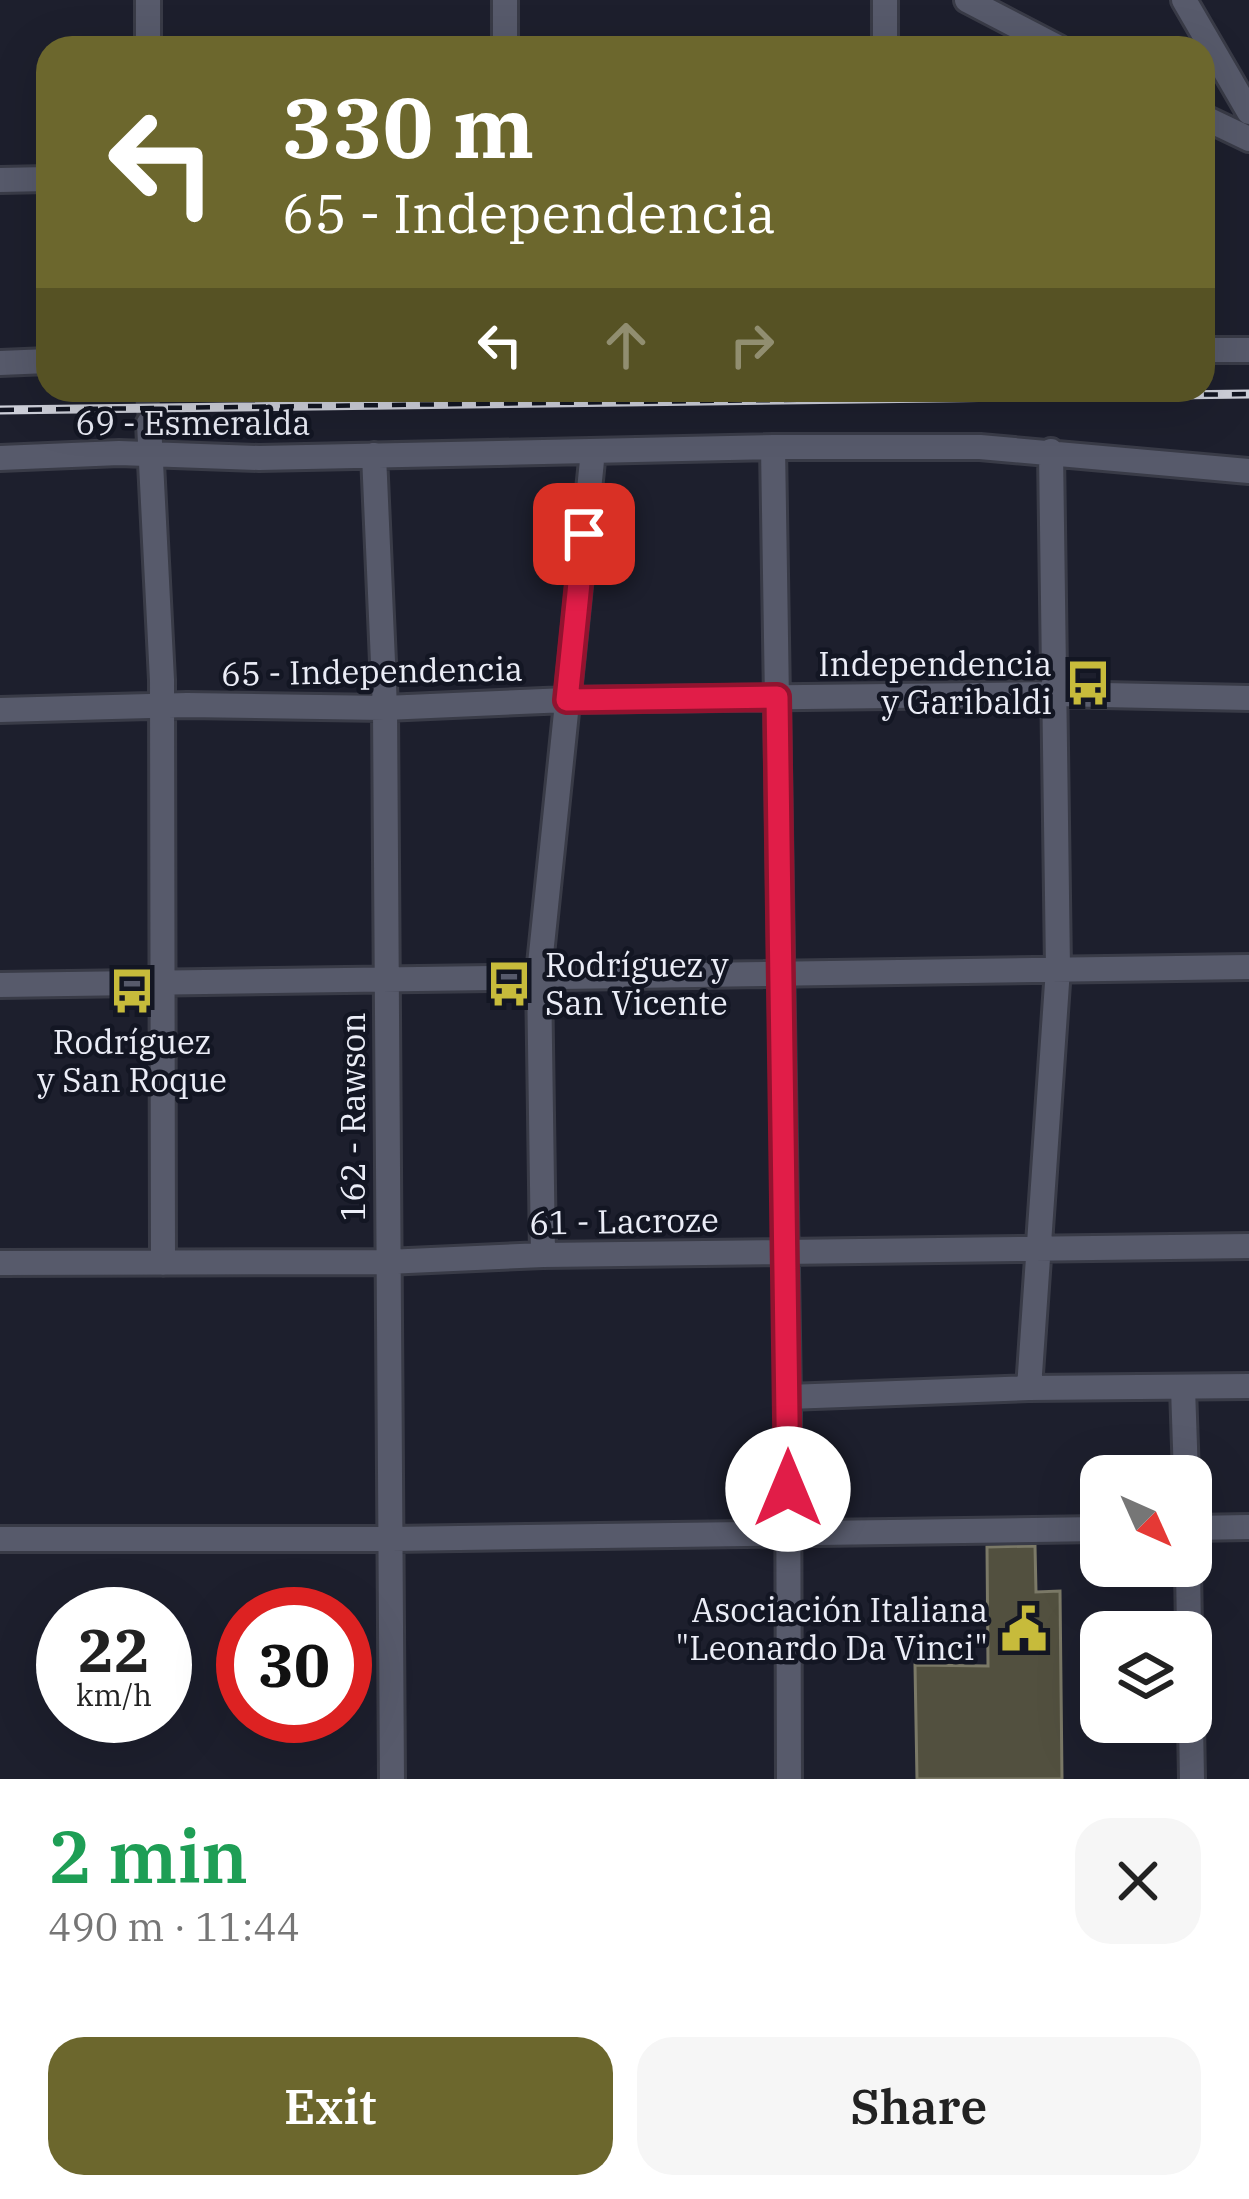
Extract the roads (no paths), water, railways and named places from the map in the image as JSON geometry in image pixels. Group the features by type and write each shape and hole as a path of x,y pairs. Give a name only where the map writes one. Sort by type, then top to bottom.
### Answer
{"street":[{"path":"148,0 148,36"},
{"path":"505,0 505,36"},
{"path":"885,0 885,36"},
{"path":"967,0 1036,36"},
{"path":"1184,0 1205,36"},
{"path":"1215,53 1249,112"},
{"path":"1215,124 1249,140"},
{"path":"0,180 36,179"},
{"path":"1215,350 1249,350"},
{"path":"0,363 36,364"},
{"path":"163,1263 162,706 148,457 155,423 170,445 239,448 260,458"},
{"path":"773,447 783,974 789,1779"},
{"name":"69 - Esmeralda","path":"0,458 119,453 260,458 773,447 1051,451 1249,471"},
{"path":"543,1255 539,974 593,451"},
{"path":"1029,1388 1058,969 1051,451"},
{"name":"162 - Rawson","path":"374,455 385,708 392,1779"},
{"name":"65 - Independencia","path":"0,710 385,708 567,700 1055,694 1249,698"},
{"path":"0,986 539,974 1249,967"},
{"name":"61 - Lacroze","path":"0,1263 386,1262 543,1255 1249,1246"},
{"path":"788,1397 1249,1386"},
{"path":"1183,1388 1185,1455"},
{"path":"1212,1528 1249,1527"},
{"path":"0,1539 1080,1529"},
{"path":"1191,1743 1192,1779"}],"tunnel":[{"path":"148,402 149,423"}],"railway":[{"path":"1215,394 1249,394"},
{"path":"0,410 624,402"}],"place":[{"name":"Independencia y Garibaldi","path":"1088,683"},
{"name":"Rodríguez y San Vicente","path":"509,984"},
{"name":"Rodríguez y San Roque","path":"132,991"},
{"name":"Asociación Italiana \"Leonardo Da Vinci\"","path":"1024,1629"}]}
